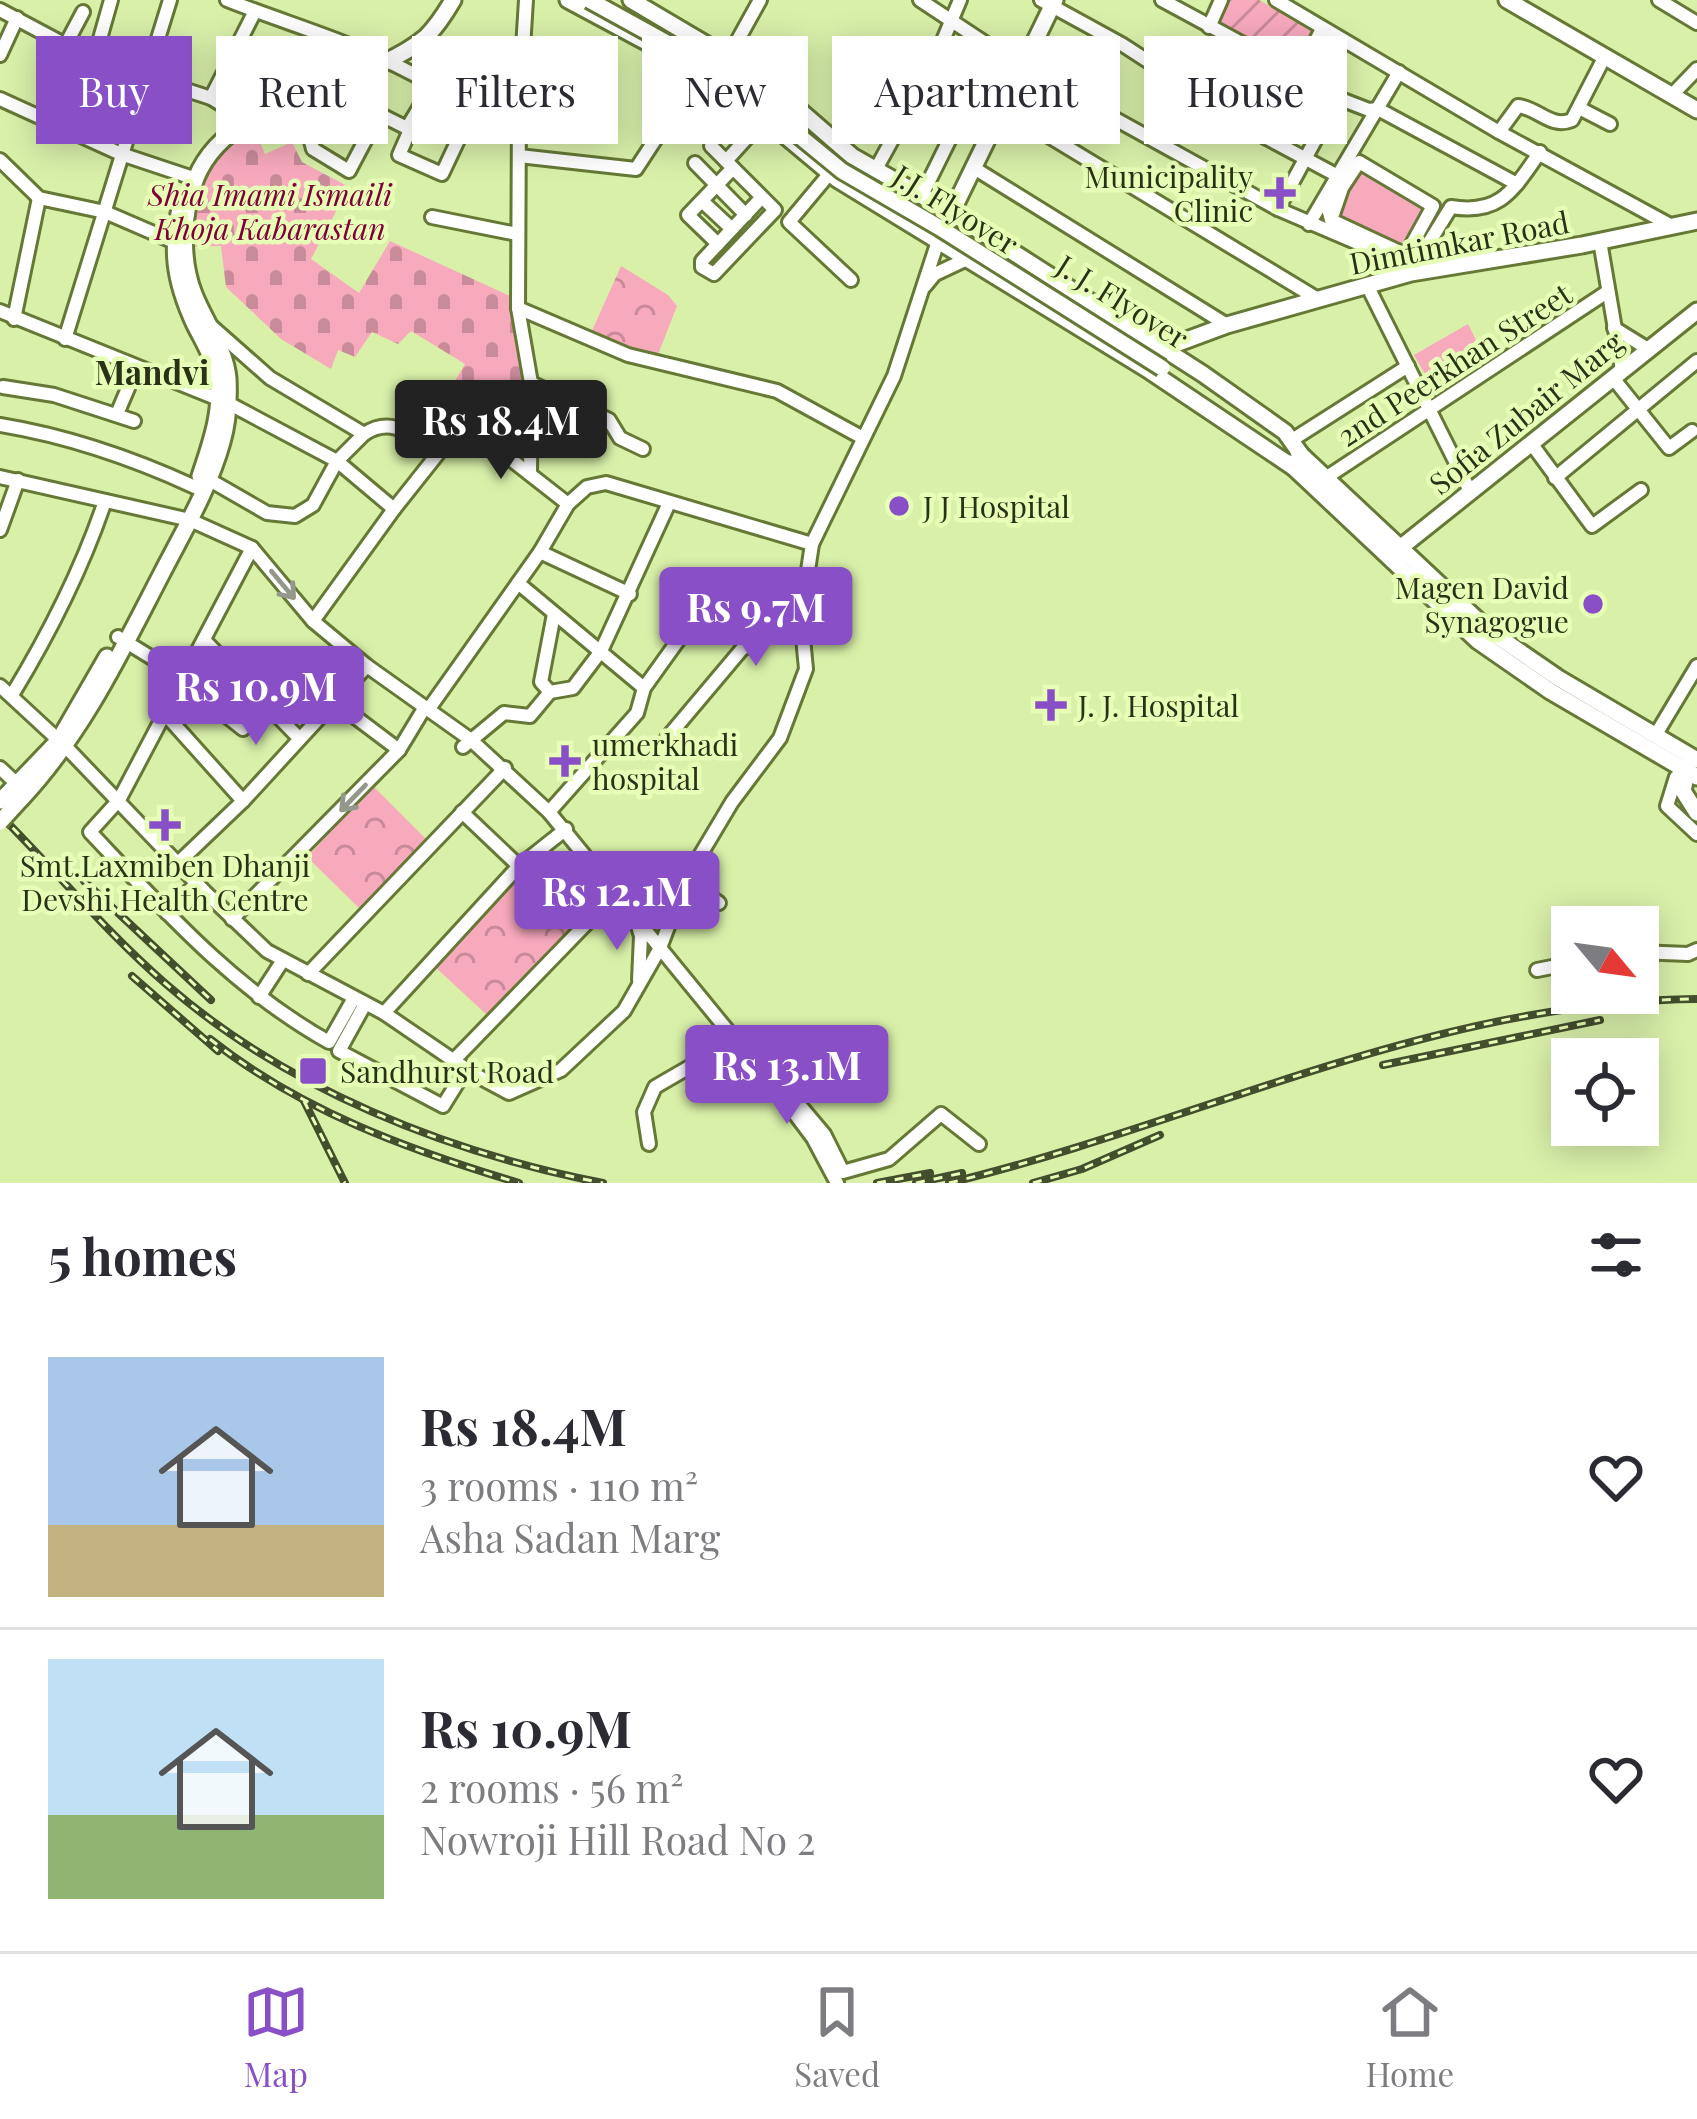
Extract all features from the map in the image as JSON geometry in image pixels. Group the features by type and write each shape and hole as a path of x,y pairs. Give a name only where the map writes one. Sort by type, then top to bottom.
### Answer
{"main road":[{"path":"388,54 418,32 440,0"},
{"path":"388,56 428,35 453,0"},
{"path":"568,0 642,40"},
{"name":"J.J. Flyover","path":"589,0 725,75 842,171 1164,358"},
{"name":"J. J. Flyover","path":"613,0 731,66 848,163 1164,358 1297,461"},
{"path":"1507,0 1697,110"},
{"path":"636,1 695,36"},
{"path":"1036,36 1049,2"},
{"path":"808,120 830,140 952,213 1292,440 1297,461 1487,629 1655,736 1688,772 1697,813"},
{"path":"219,144 192,177 177,243 182,298 216,371 223,402"},
{"path":"796,144 830,173 1328,477 1478,640 1550,691 1688,772"},
{"path":"939,238 986,144"},
{"name":"Dimtimkar Road","path":"1164,358 1227,325 1413,270 1697,221"},
{"path":"0,822 12,793 63,743 123,639 223,439 225,363 192,291 177,243"},
{"name":"Sofia Zubair Marg","path":"1395,552 1697,310"}],"street":[{"path":"101,36 111,0"},
{"path":"159,36 170,0"},
{"path":"227,0 321,36"},
{"path":"524,36 526,0"},
{"path":"740,36 760,0"},
{"path":"920,0 976,36"},
{"path":"946,36 959,0"},
{"path":"1162,0 1226,36"},
{"path":"1209,27 1221,0"},
{"path":"1276,0 1499,132 1670,225"},
{"path":"1659,0 1697,22"},
{"path":"1049,2 1144,59"},
{"path":"0,10 48,36"},
{"path":"212,98 255,11"},
{"path":"70,36 83,12"},
{"path":"0,55 17,18"},
{"path":"1318,36 1322,29"},
{"path":"1499,132 1519,106 1563,124 1571,120 1605,56"},
{"path":"1672,95 1697,69"},
{"path":"1309,224 1339,181 1359,162 1433,206 1406,255 1331,220 1328,209 1339,181 1353,152 1399,72"},
{"path":"192,91 216,100"},
{"path":"1278,209 1338,98 1378,109 1517,184"},
{"path":"0,99 121,154 192,177"},
{"path":"1579,108 1610,124"},
{"path":"416,116 459,138 442,174 399,155 416,116"},
{"path":"1120,122 1278,209 1413,270 1451,207"},
{"path":"65,339 124,144"},
{"path":"313,144 349,171 363,144"},
{"path":"519,144 518,308 531,383 530,474"},
{"path":"519,156 636,170 653,144"},
{"path":"718,244 688,215 745,144"},
{"path":"877,169 890,144"},
{"path":"922,195 947,144"},
{"path":"1062,144 1316,298"},
{"path":"1276,144 1339,181"},
{"path":"711,146 850,280"},
{"path":"1353,152 1451,207 1476,211 1492,207 1517,184 1540,152"},
{"path":"0,160 39,198 105,212 177,243"},
{"path":"695,163 746,214"},
{"path":"974,168 1227,325"},
{"path":"789,222 830,173"},
{"path":"763,197 701,264 710,274 775,210"},
{"path":"39,198 5,315 223,402 338,460 394,508"},
{"path":"702,201 742,244"},
{"path":"432,217 517,235"},
{"path":"105,501 56,616 6,691 63,743 232,919 284,960 384,1013 466,1070 509,1093 561,1070 624,1011 659,947 686,879 780,737 806,669 801,617 812,544 894,376 939,238"},
{"path":"1600,241 1617,374 1670,448 1692,431"},
{"path":"923,288 935,274 969,258"},
{"path":"1368,287 1470,491"},
{"name":"2nd Peerkhan Street","path":"1328,477 1607,292"},
{"path":"518,308 628,355 777,392 862,438"},
{"path":"208,325 270,378 364,434"},
{"path":"1614,328 1648,349"},
{"path":"1556,478 1697,361"},
{"path":"1292,440 1408,366"},
{"path":"117,414 137,367"},
{"path":"531,383 610,420 620,438 643,449"},
{"path":"3,387 54,395 134,421"},
{"path":"313,621 463,422 568,504"},
{"path":"0,425 33,430 202,480 286,517 305,513 314,505 338,460 375,427 397,426 436,452"},
{"path":"1531,443 1592,526 1641,490"},
{"path":"0,477 185,518 252,548 313,621 505,768 566,829 814,1138 834,1177"},
{"path":"0,530 18,480"},
{"path":"232,919 399,750 540,552 568,504 586,487 599,482 812,544"},
{"path":"467,743 504,713 530,716 550,692 573,688 601,651 669,503"},
{"path":"252,548 118,800 90,832 241,985 329,1042 359,1001"},
{"path":"540,552 630,594"},
{"path":"518,583 644,688"},
{"path":"549,812 637,713 644,688 700,607 718,592 804,586"},
{"path":"550,692 541,682 554,614"},
{"path":"667,738 742,649 801,617"},
{"path":"123,639 183,677"},
{"path":"204,640 298,736"},
{"path":"225,662 205,699 243,729"},
{"path":"178,863 243,801 367,666"},
{"path":"1655,736 1697,666"},
{"path":"334,701 399,750"},
{"path":"165,714 243,801"},
{"path":"0,768 12,793"},
{"path":"308,974 505,768"},
{"path":"1688,772 1667,806 1697,834"},
{"path":"462,812 581,925"},
{"path":"384,1013 517,868 566,829"},
{"path":"686,879 719,903"},
{"path":"167,913 196,884"},
{"path":"453,1060 617,892"},
{"path":"633,913 674,910"},
{"path":"633,913 641,936 638,986"},
{"path":"1659,953 1697,950"},
{"path":"259,997 284,960"},
{"path":"1538,970 1551,967"},
{"path":"359,1001 339,1051 443,1106 466,1070"},
{"path":"649,1144 644,1112 655,1087 736,1040"},
{"path":"746,1053 763,1062 787,1088 824,1134 843,1172 889,1159 941,1114 979,1144"}],"green space":[{"path":"1230,0 1259,0 1313,30 1310,36 1239,36 1217,24"},
{"name":"Shia Imami Ismaili Khoja Kabarastan","path":"233,144 261,144 265,154 293,144 302,162 349,187 311,259 359,293 390,241 512,297 524,379 524,467 454,414 470,390 455,381 465,364 411,331 398,344 372,332 355,357 338,350 331,369 281,339 226,287 221,246 189,247 207,178"},
{"path":"1354,157 1368,159 1443,203 1407,265 1323,221 1321,214"},
{"path":"621,266 668,295 677,306 657,357 591,333"},
{"path":"1468,324 1485,358 1433,388 1414,355"},
{"path":"373,786 426,839 360,909 307,857"},
{"path":"518,878 571,927 487,1015 434,966"}],"railway":[{"path":"0,815 144,964 263,1055 372,1112 429,1135 603,1183"},
{"path":"84,881 211,1000"},
{"path":"132,976 218,1051"},
{"path":"949,1183 1411,1042 1504,1020 1600,1005 1697,999"},
{"path":"1383,1065 1600,1020"},
{"path":"210,1039 281,1087 357,1126 519,1183"},
{"path":"304,1101 345,1183"},
{"path":"1033,1183 1082,1169 1160,1135"},
{"path":"877,1183 930,1173"},
{"path":"916,1183 962,1173"}],"place":[{"name":"Municipality Clinic","path":"1280,193"},
{"name":"J J Hospital","path":"899,506"},
{"name":"Magen David Synagogue","path":"1593,604"},
{"name":"J. J. Hospital","path":"1051,705"},
{"name":"umerkhadi hospital","path":"565,761"},
{"name":"Smt.Laxmiben Dhanji Devshi Health Centre","path":"165,825"},
{"name":"Sandhurst Road","path":"313,1071"}],"district":[{"name":"Mandvi","path":"152,371"}]}
